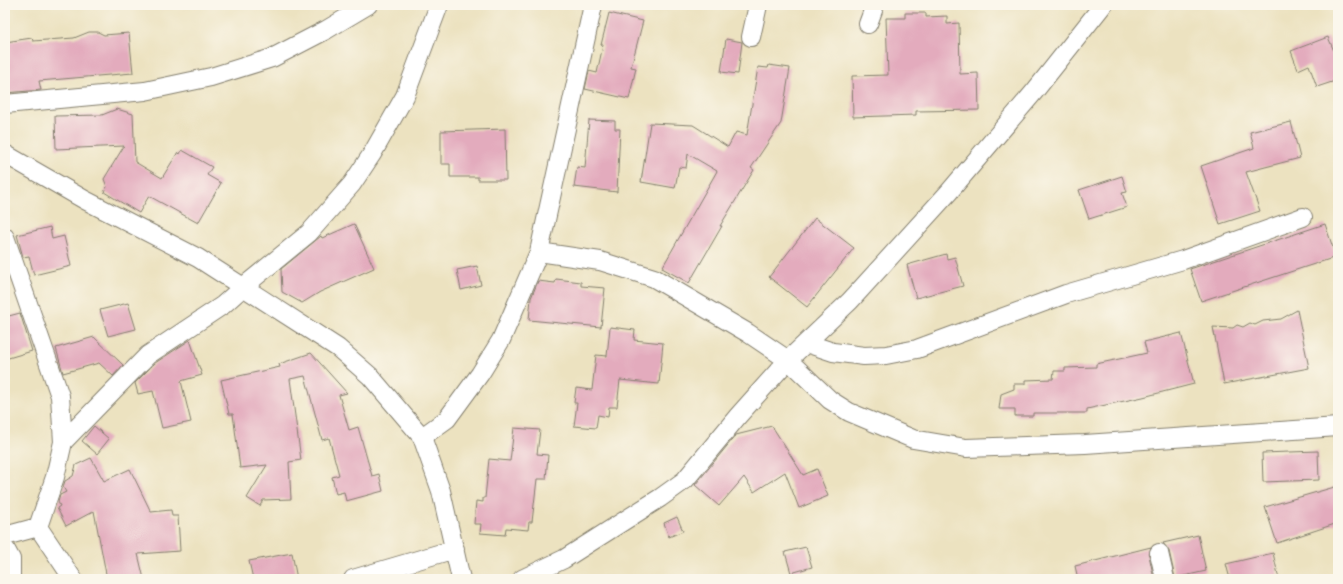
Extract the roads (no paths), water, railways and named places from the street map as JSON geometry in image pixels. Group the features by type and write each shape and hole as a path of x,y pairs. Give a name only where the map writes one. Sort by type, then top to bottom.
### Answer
{"street":[{"path":"5,104 145,91 211,77 272,58 326,30 368,5"},
{"path":"63,442 148,355 223,305 309,233 352,184 372,154 405,96 439,5"},
{"path":"422,437 447,419 480,374 501,340 539,252 593,5"},
{"path":"751,37 758,5"},
{"path":"868,24 875,5"},
{"path":"522,579 564,559 660,498 685,480 738,416 788,360 850,302 949,192 1034,92 1103,5"},
{"path":"5,154 85,200 198,258 338,348 374,380 422,437 441,491 461,579"},
{"path":"806,343 834,352 864,356 886,355 917,348 1066,294 1183,260 1303,217"},
{"path":"7,246 60,396 63,442 55,477 38,527"},
{"path":"539,252 600,261 654,278 748,333 788,360 830,400 849,412 913,439 966,448 1085,444 1338,427"},
{"path":"5,536 38,527"},
{"path":"38,527 73,579"},
{"path":"5,548 11,559 11,579"},
{"path":"353,579 455,549"},
{"path":"1160,553 1166,579"}]}
